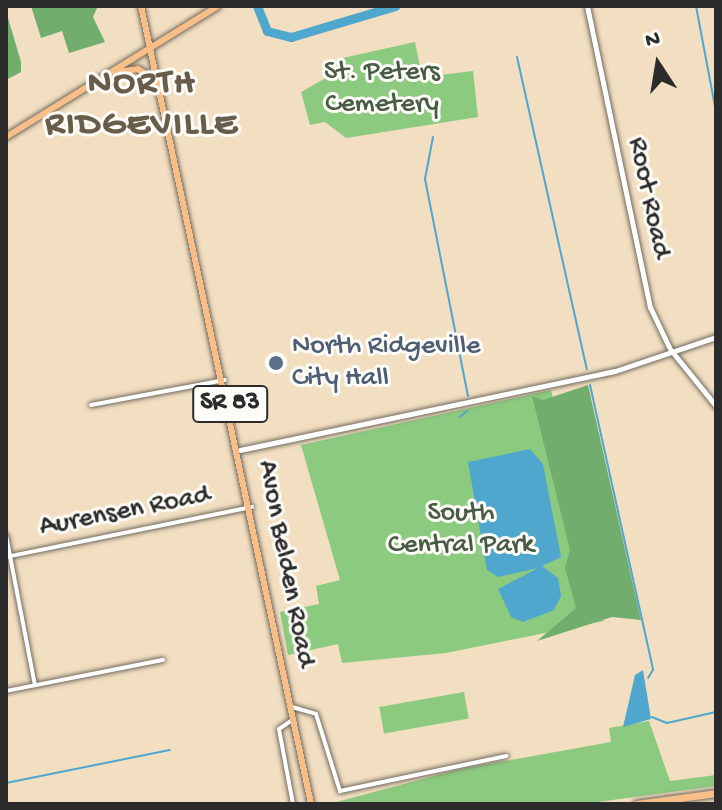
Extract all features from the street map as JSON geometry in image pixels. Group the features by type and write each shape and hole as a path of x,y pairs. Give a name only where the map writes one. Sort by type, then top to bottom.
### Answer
{"highway":[{"path":"636,804 716,793"}],"main road":[{"name":"Avon Belden Road","path":"141,6 240,450 311,804"},
{"path":"6,137 207,9 218,6"},
{"path":"107,74 138,69 158,81"}],"street":[{"name":"Root Road","path":"587,6 650,307 670,348 716,406"},
{"path":"240,450 615,371 670,348 716,337"},
{"path":"91,405 225,380"},
{"name":"Aurensen Road","path":"8,556 252,507"},
{"path":"6,535 35,685"},
{"path":"6,691 163,660"},
{"path":"292,707 316,714 340,791 506,756"},
{"path":"293,804 279,729 294,719"}],"green space":[{"path":"31,6 98,6 93,17 105,42 69,53 62,31 41,38"},
{"path":"6,11 21,72 6,80"},
{"name":"St. Peters Cemetery","path":"415,42 422,77 473,71 478,117 346,138 325,122 310,125 301,92 329,76 338,59"},
{"path":"588,385 641,620 612,617 537,641 576,608 565,568 570,550 532,396 543,400"},
{"name":"South Central Park","path":"551,390 604,621 446,653 342,663 338,644 288,655 280,612 319,604 316,586 340,580 301,445"},
{"path":"464,692 469,719 384,734 379,707"},
{"path":"649,721 670,781 716,775 716,786 583,804 329,804 460,769 611,742 609,728"}],"water":[{"path":"530,449 543,464 561,557 542,566 558,578 561,596 554,610 523,622 511,617 498,589 538,568 498,577 487,570 468,462"},
{"path":"643,670 651,719 623,727 635,675"}],"waterway":[{"path":"257,6 267,31 291,37 395,6"},
{"path":"696,6 716,112"},
{"path":"517,57 587,369"},
{"path":"433,137 425,179 468,396"},
{"path":"590,385 653,670 648,678"},
{"path":"460,417 467,411"},
{"path":"652,717 667,723 716,712"},
{"path":"6,783 170,750"}],"place":[{"name":"North Ridgeville City Hall","path":"276,363"}],"district":[{"name":"NORTH RIDGEVILLE","path":"142,104"}]}
